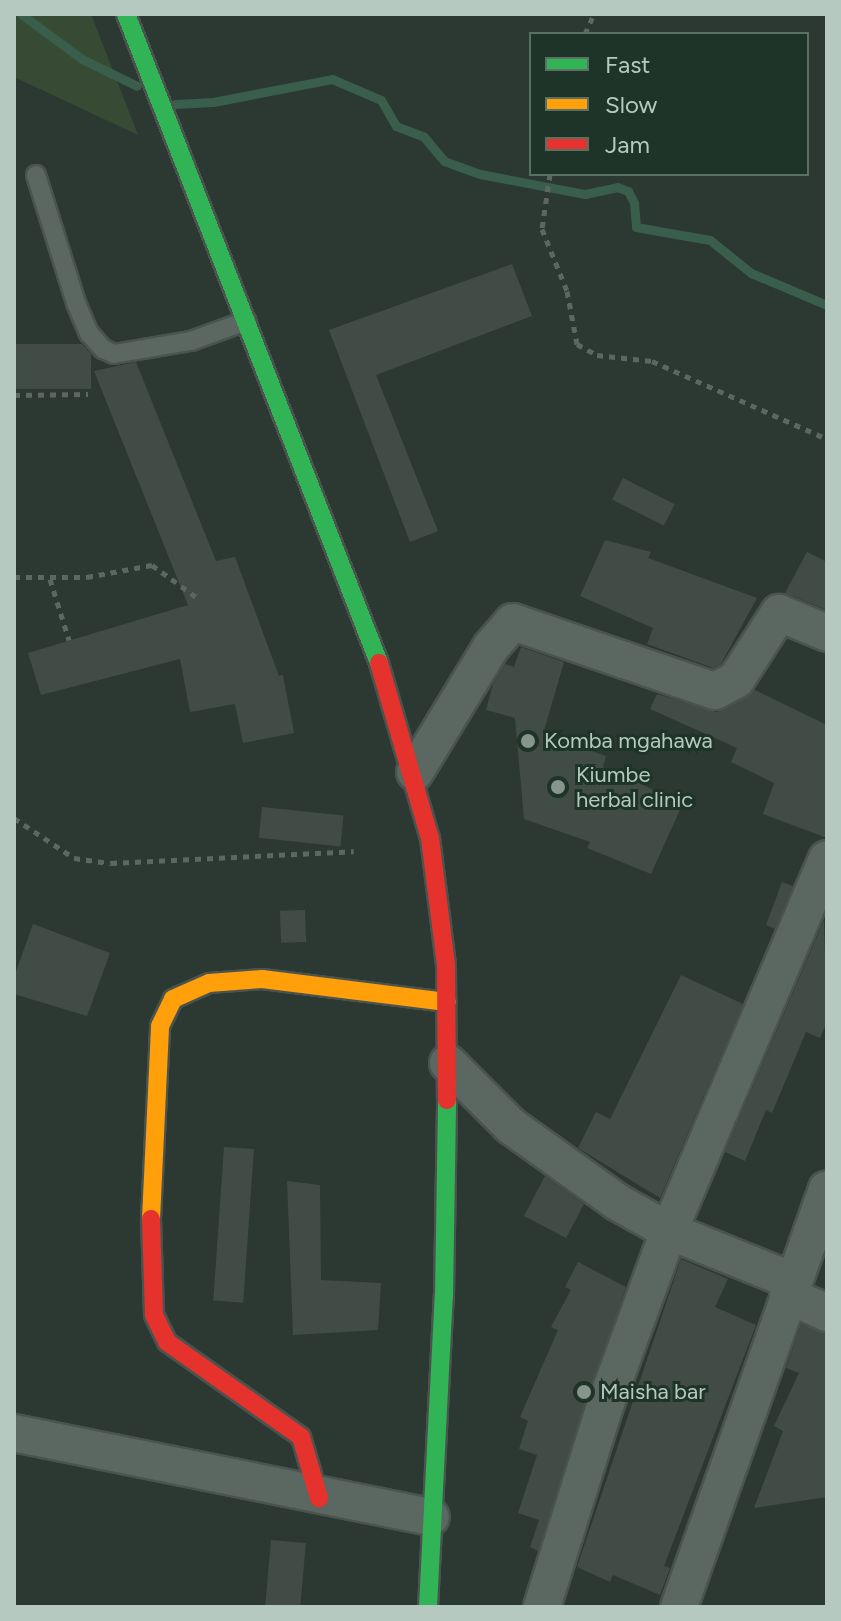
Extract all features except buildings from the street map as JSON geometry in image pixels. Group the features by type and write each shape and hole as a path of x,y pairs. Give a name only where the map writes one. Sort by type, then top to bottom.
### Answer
{"main road":[{"path":"126,14 390,692 415,772 440,900 448,1063 444,1296 428,1607"},
{"path":"319,1498 301,1437 282,1419 186,1359 167,1342 154,1315 149,1265 160,1026 173,999 209,983 262,979 447,1002"}],"street":[{"path":"415,772 491,647 513,622 715,691 736,680 779,613 827,633"},
{"path":"542,1607 606,1403 669,1231 827,859"},
{"path":"448,1063 538,1147 617,1202 669,1231 790,1288 827,1313"},
{"path":"679,1607 827,1189"},
{"path":"14,1433 319,1498 431,1517"}],"lane":[{"path":"36,175 76,303 89,333 103,349 114,354 191,341 246,321"}],"path":[{"path":"550,176 542,229 567,291 577,344 597,355 652,361 827,439"},
{"path":"14,395 88,394"},
{"path":"14,577 50,579 152,565 199,599"},
{"path":"50,579 69,640"},
{"path":"14,818 74,858 111,863 354,851"}],"green space":[{"path":"14,14 91,14 138,135 14,77"}],"waterway":[{"path":"21,14 82,59 137,86"},
{"path":"175,104 213,102 332,79 381,100 396,126 424,137 444,161 480,174 585,194 617,187 628,191 634,203 636,227 710,240 751,273 827,305"}],"traffic: fast":[{"path":"126,14 379,663"},
{"path":"428,1607 444,1296 447,1100"}],"traffic: slow":[{"path":"151,1219 160,1026 173,999 209,983 262,979 447,1002"}],"traffic: jam":[{"path":"379,663 430,838 446,964 447,1100"},
{"path":"151,1219 154,1315 167,1342 301,1437 319,1498"}],"place":[{"name":"Komba mgahawa","path":"528,741"},
{"name":"Kiumbe herbal clinic","path":"558,787"},
{"name":"Maisha bar","path":"584,1392"}]}
